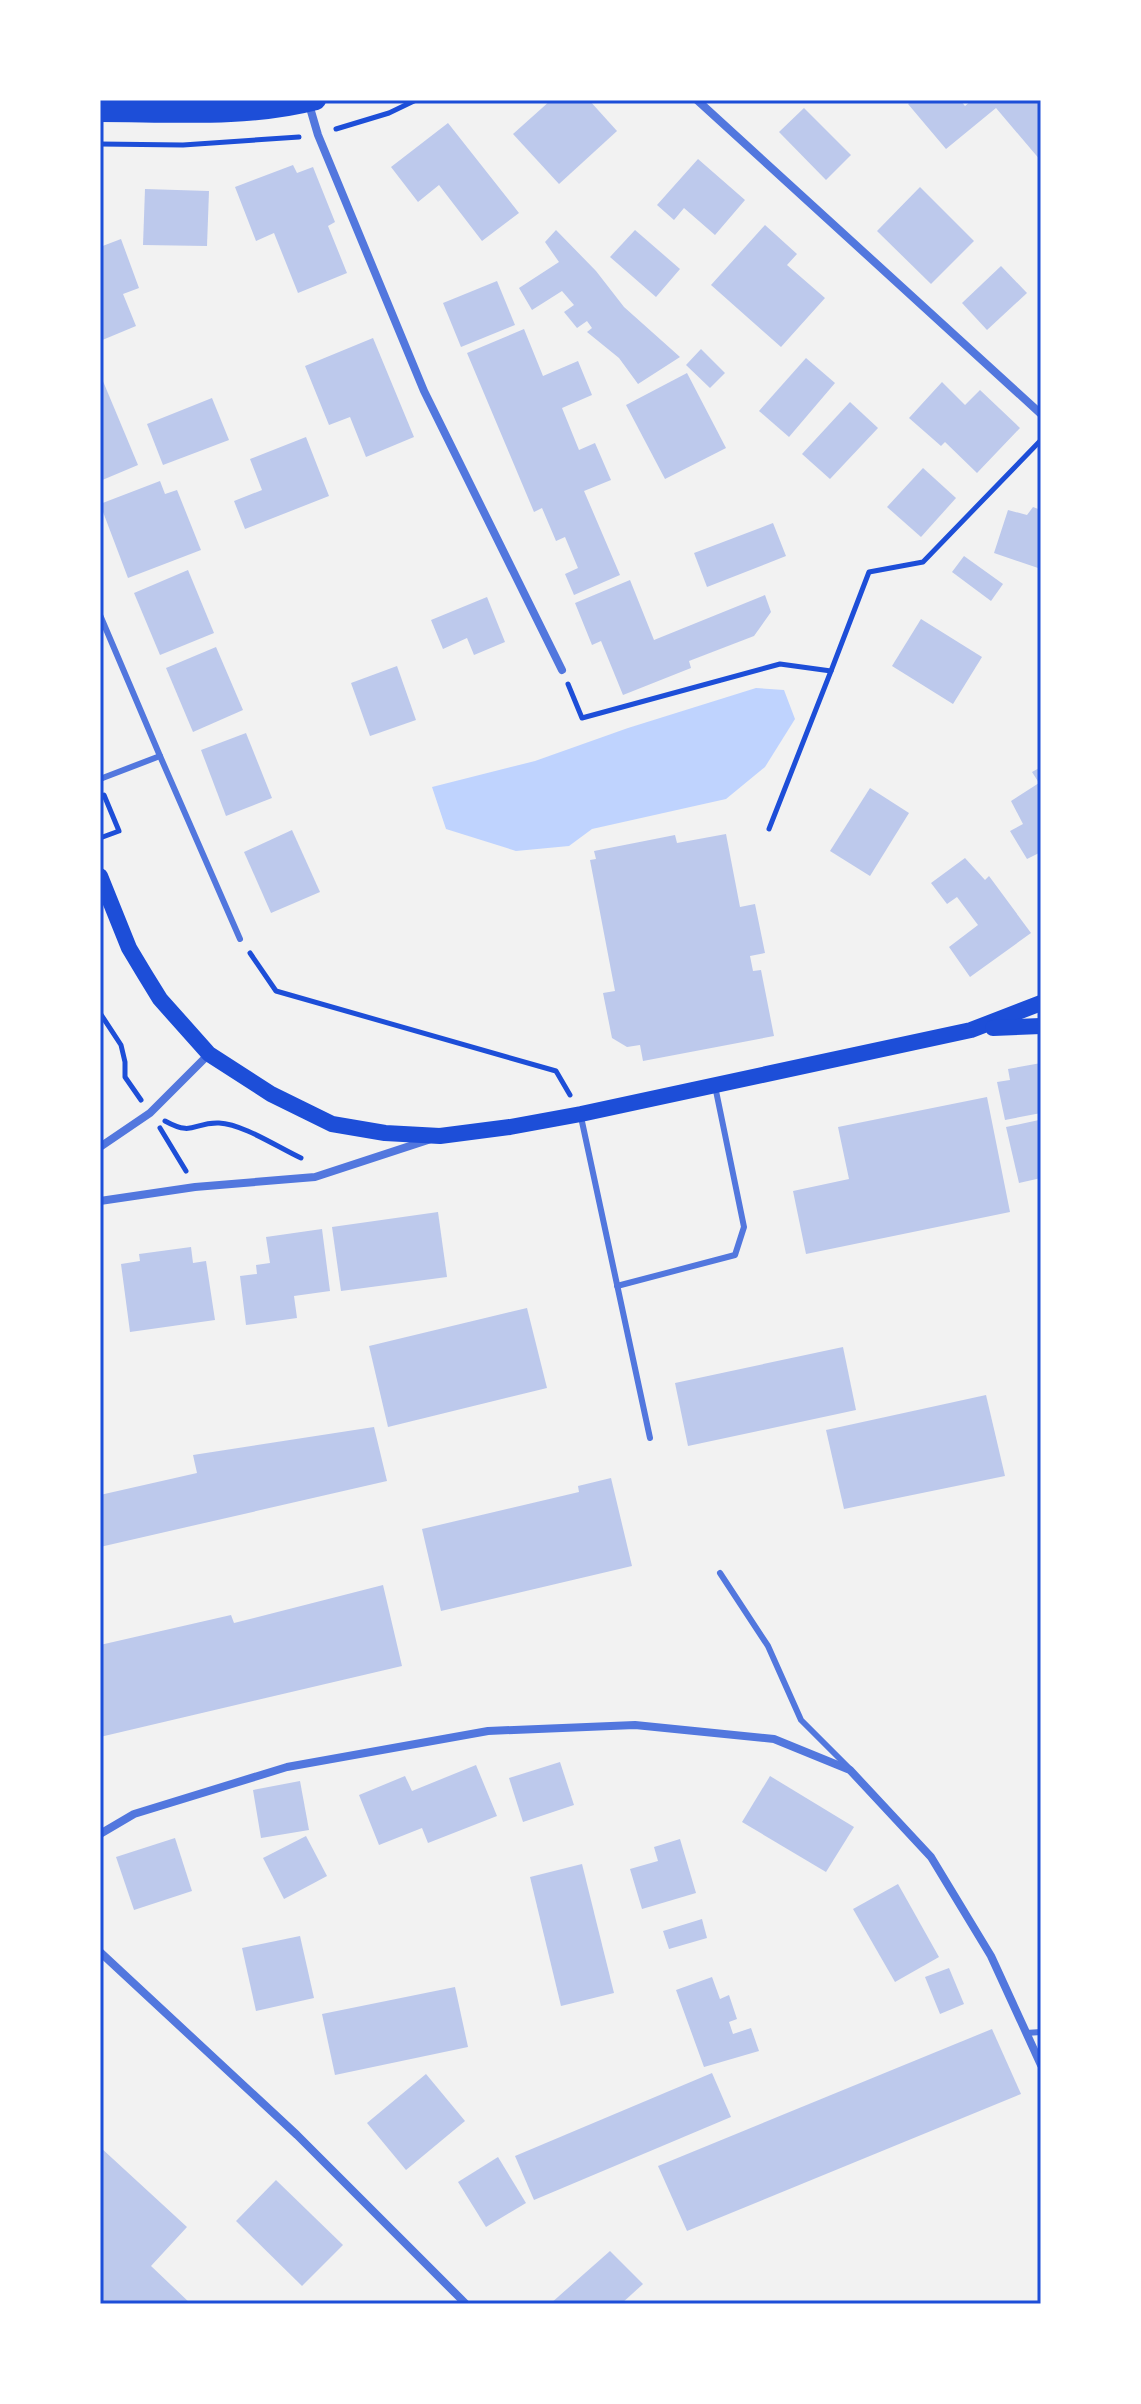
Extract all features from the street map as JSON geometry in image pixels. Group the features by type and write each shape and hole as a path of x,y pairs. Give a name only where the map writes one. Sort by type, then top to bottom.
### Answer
{"main road":[{"path":"100,112 197,113 276,108 310,101"},
{"path":"100,876 129,948 144,973 160,999 209,1054 271,1094 332,1124 385,1133 440,1136 581,1114 971,1030 1041,1003"},
{"path":"971,1030 1041,1026"}],"street":[{"path":"697,100 1041,414"},
{"path":"310,101 318,135 424,391 562,670"},
{"path":"100,1147 150,1113 209,1054"},
{"path":"100,1201 195,1187 315,1177 440,1136"},
{"path":"100,1834 134,1814 287,1767 488,1731 635,1725 774,1739 850,1770 931,1857 991,1956 1041,2065"},
{"path":"100,1952 297,2135 466,2304"}],"lane":[{"path":"100,615 240,939"},
{"path":"100,779 160,756"},
{"path":"617,1286 735,1255 744,1227 715,1086"},
{"path":"581,1114 650,1438"},
{"path":"720,1573 768,1646 801,1720 850,1770"},
{"path":"1026,2033 1041,2032"}],"path":[{"path":"769,829 869,572 923,562 1041,440"},
{"path":"562,670 582,718 780,664 831,671"},
{"path":"100,838 119,831 107,802"},
{"path":"240,939 276,991 556,1071 581,1114"},
{"path":"100,1013 121,1045 125,1077 195,1187"},
{"path":"150,1113 181,1130 220,1123 331,1172"}],"water":[{"path":"756,688 784,690 795,719 765,767 726,799 592,829 569,846 516,851 446,829 432,787 535,761"}],"building":[{"path":"551,100 589,100 617,131 559,184 513,134"},
{"path":"913,100 960,100 965,106 972,100 1041,100 1041,161 996,108 946,149 908,104"},
{"path":"804,108 851,155 826,180 779,132"},
{"path":"448,123 519,213 482,241 439,185 418,202 391,167"},
{"path":"698,159 745,200 715,235 684,208 674,220 657,205"},
{"path":"293,165 297,173 313,167 335,222 328,226 347,273 298,293 274,233 256,241 235,187"},
{"path":"920,187 974,241 931,284 877,231"},
{"path":"145,189 209,191 207,246 143,245"},
{"path":"765,225 797,254 787,265 825,298 781,347 711,285"},
{"path":"556,230 596,271 624,307 680,357 638,384 619,358 587,332 592,328 587,321 577,328 564,312 574,305 562,291 532,310 519,288 559,262 545,242"},
{"path":"635,230 680,269 656,297 610,257"},
{"path":"121,239 139,288 123,294 136,326 100,341 100,247"},
{"path":"1001,266 1027,293 987,330 962,303"},
{"path":"497,281 515,325 461,347 443,303"},
{"path":"524,329 543,376 578,361 592,395 562,408 579,450 595,443 611,480 584,491 620,575 574,595 565,574 578,568 565,537 556,541 542,508 534,512 467,353"},
{"path":"373,338 414,437 366,457 350,417 329,425 305,366"},
{"path":"701,349 725,373 710,388 686,365"},
{"path":"806,358 835,383 789,437 759,411"},
{"path":"687,373 726,448 665,479 626,405"},
{"path":"100,374 138,465 100,481"},
{"path":"942,382 965,405 980,390 1020,428 977,473 945,442 941,446 909,418"},
{"path":"212,398 229,440 163,465 147,424"},
{"path":"850,402 878,428 830,479 802,454"},
{"path":"306,437 329,496 245,529 234,501 262,490 250,459"},
{"path":"923,468 956,498 921,537 887,507"},
{"path":"160,481 165,494 177,490 201,550 128,578 100,504"},
{"path":"1033,507 1041,510 1041,569 994,553 1008,510 1027,515"},
{"path":"773,523 786,556 707,587 694,553"},
{"path":"964,556 1003,584 991,601 952,572"},
{"path":"188,570 214,633 160,655 134,593"},
{"path":"630,580 654,640 765,595 771,612 754,636 689,661 691,668 623,695 601,641 592,645 575,603"},
{"path":"487,597 505,642 474,655 467,638 443,649 431,620"},
{"path":"921,619 982,657 953,704 892,666"},
{"path":"216,647 243,710 193,732 166,668"},
{"path":"397,666 416,720 370,736 351,683"},
{"path":"246,733 272,798 226,816 201,750"},
{"path":"1041,767 1041,852 1027,859 1010,831 1023,824 1011,801 1039,783 1032,772"},
{"path":"870,788 909,813 870,876 830,851"},
{"path":"292,830 320,892 271,913 244,852"},
{"path":"726,834 740,907 755,904 765,953 750,956 753,971 761,970 774,1036 643,1061 640,1045 627,1047 612,1038 603,993 615,991 590,860 596,859 594,851 675,835 677,843"},
{"path":"965,858 985,880 989,876 1031,933 970,977 949,947 978,925 957,897 947,904 931,883"},
{"path":"1041,1063 1041,1113 1005,1120 997,1082 1010,1080 1008,1069"},
{"path":"987,1097 1010,1212 806,1254 793,1191 849,1179 838,1127"},
{"path":"1039,1120 1041,1178 1019,1183 1006,1127"},
{"path":"438,1212 447,1277 341,1291 332,1227"},
{"path":"322,1229 330,1291 294,1296 297,1318 246,1325 240,1276 257,1274 256,1265 270,1263 266,1237"},
{"path":"191,1247 193,1263 206,1261 215,1320 130,1332 121,1264 140,1261 139,1254"},
{"path":"527,1308 547,1388 388,1427 369,1346"},
{"path":"843,1347 856,1410 688,1446 675,1383"},
{"path":"986,1395 1005,1476 844,1509 826,1430"},
{"path":"374,1427 387,1481 100,1547 100,1495 197,1473 193,1455"},
{"path":"611,1478 632,1566 441,1611 422,1529 579,1492 578,1486"},
{"path":"383,1585 402,1666 100,1737 100,1645 231,1615 234,1623"},
{"path":"560,1762 574,1805 523,1822 509,1778"},
{"path":"476,1765 497,1816 428,1843 422,1828 379,1845 359,1795 405,1776 412,1791"},
{"path":"770,1776 854,1827 826,1872 742,1822"},
{"path":"300,1781 309,1830 261,1838 253,1790"},
{"path":"306,1836 327,1876 284,1899 263,1858"},
{"path":"175,1838 192,1891 134,1910 116,1857"},
{"path":"680,1839 696,1893 642,1909 630,1869 658,1861 654,1847"},
{"path":"582,1864 614,1993 561,2006 530,1877"},
{"path":"898,1884 939,1957 895,1982 853,1909"},
{"path":"702,1919 707,1938 669,1949 663,1931"},
{"path":"300,1936 314,1998 256,2011 242,1948"},
{"path":"949,1968 964,2004 940,2014 925,1977"},
{"path":"712,1977 720,1999 729,1995 737,2019 729,2022 733,2034 751,2028 759,2051 704,2067 676,1990"},
{"path":"455,1987 468,2047 335,2075 322,2014"},
{"path":"992,2029 1021,2094 687,2231 658,2166"},
{"path":"712,2073 731,2117 534,2200 515,2156"},
{"path":"426,2074 465,2121 406,2170 367,2123"},
{"path":"100,2147 187,2227 151,2266 191,2304 100,2304"},
{"path":"498,2157 526,2203 486,2227 458,2182"},
{"path":"276,2180 343,2245 302,2286 236,2221"},
{"path":"610,2251 643,2284 621,2304 550,2304"}]}
